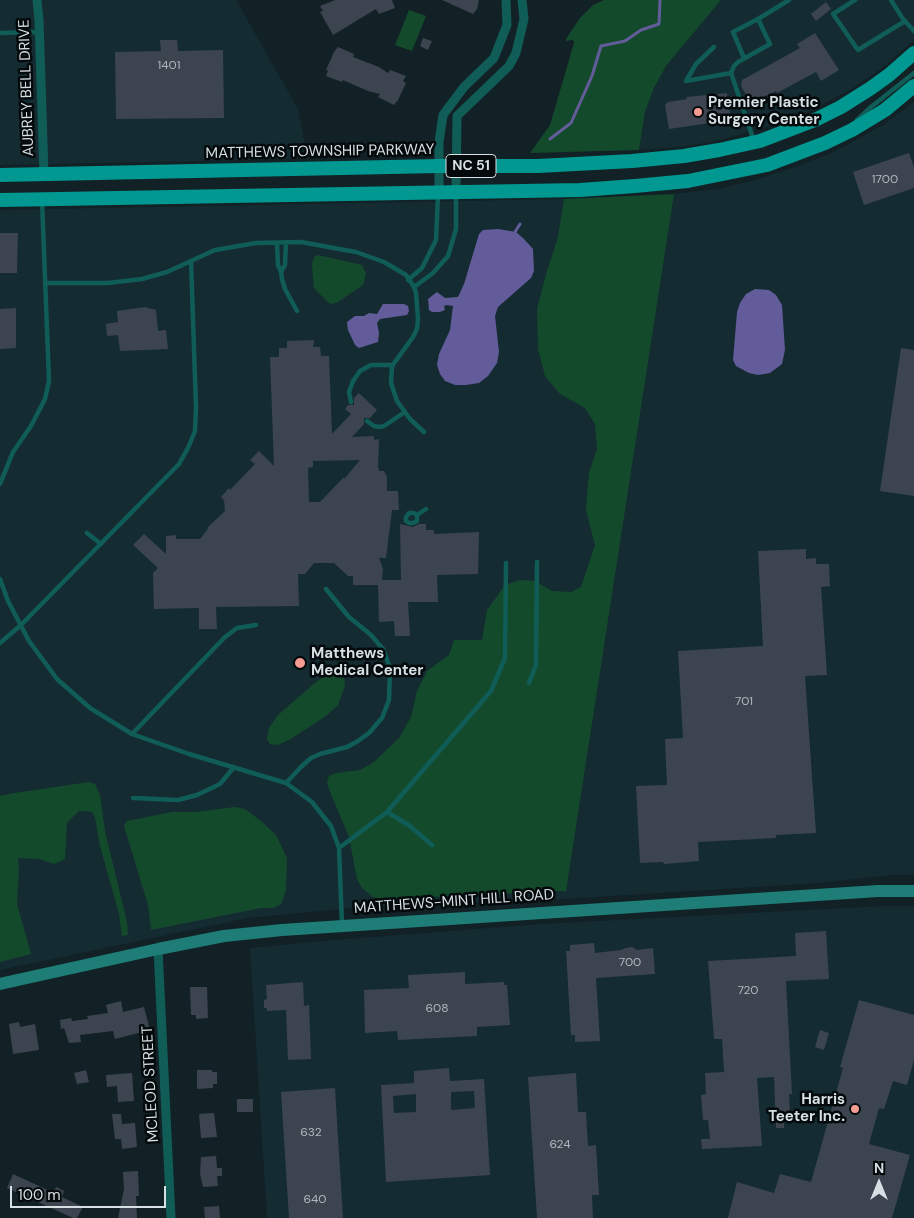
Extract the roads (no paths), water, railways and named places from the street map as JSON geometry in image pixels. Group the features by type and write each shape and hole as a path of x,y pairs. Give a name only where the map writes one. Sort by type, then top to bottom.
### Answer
{"main road":[{"name":"MATTHEWS TOWNSHIP PARKWAY","path":"0,175 439,166 538,166 684,156 754,142 783,133 841,107 889,75 914,53"},
{"name":"NC 51","path":"0,200 580,190 688,180 767,165 799,154 842,135 885,110 914,86"},
{"name":"MATTHEWS-MINT HILL ROAD","path":"0,984 224,936 282,930 878,891 914,891"}],"street":[{"name":"AUBREY BELL DRIVE","path":"37,0 40,32 44,174"},
{"path":"439,191 440,135 443,114 464,86 494,58 507,25 506,0"},
{"path":"456,191 457,116 509,66 516,53 524,19 522,0"},
{"name":"MCLEOD STREET","path":"158,949 171,1218"}],"lane":[{"path":"744,58 733,32 789,0"},
{"path":"855,0 833,14 858,50 904,21"},
{"path":"891,0 904,21 914,31"},
{"path":"754,142 731,73 734,66 744,58 770,44 758,19"},
{"path":"0,33 40,32"},
{"path":"714,47 696,64 686,82 731,73"},
{"path":"842,135 871,107 914,73"},
{"path":"408,280 422,268 436,240 439,191"},
{"path":"414,287 434,273 448,256 456,230 456,191"},
{"path":"0,484 13,452 31,426 45,399 49,381 42,199"},
{"path":"281,272 285,265 286,242"},
{"path":"45,283 108,283 142,279 167,272 215,250 256,243 301,242 356,252 384,262 406,275 414,287 418,311 417,329 393,365 391,383 397,401 410,419 424,432"},
{"path":"276,243 278,265 285,289 297,311"},
{"path":"0,643 21,625 179,464 188,448 195,431 196,407 191,261"},
{"path":"350,402 349,392 353,381 360,371 371,365 393,365"},
{"path":"367,420 374,426 380,427 405,412"},
{"path":"417,515 426,509"},
{"path":"87,533 100,544"},
{"path":"529,683 536,665 537,562"},
{"path":"339,848 388,812 491,691 505,658 506,563"},
{"path":"0,579 8,601 29,641 57,679 90,708 132,734 189,754 286,782 312,802 331,826 339,848 342,925"},
{"path":"286,782 311,758 347,747 369,733 382,718 389,700 390,668 383,649 371,635 349,617 326,589"},
{"path":"132,734 225,637 238,628 256,625"},
{"path":"133,798 178,800 197,796 220,784 234,767"},
{"path":"388,812 410,826 432,845"}],"waterway":[{"path":"550,139 571,123 592,76 601,46 625,41 641,30 659,24 660,0"},
{"path":"515,232 520,224"}],"place":[{"name":"Premier Plastic Surgery Center","path":"698,112"},
{"name":"Matthews Medical Center","path":"300,663"},
{"name":"Harris Teeter Inc.","path":"855,1109"}]}
